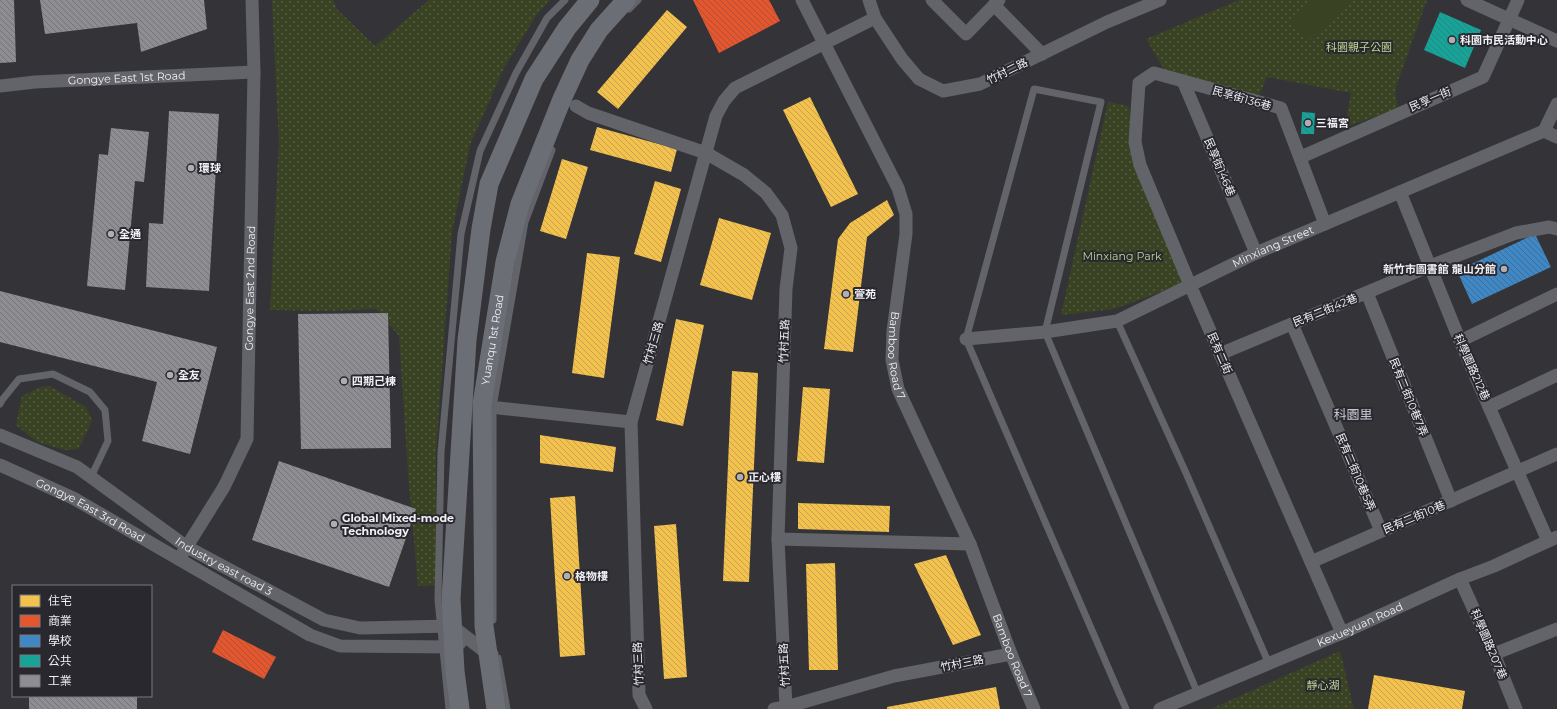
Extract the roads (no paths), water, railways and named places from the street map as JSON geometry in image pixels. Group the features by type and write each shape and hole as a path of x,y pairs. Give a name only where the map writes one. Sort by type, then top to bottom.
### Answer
{"street":[{"name":"Gongye East 2nd Road","path":"179,558 224,487 247,440 254,72 252,0"},
{"name":"Yuanqu 1st Road","path":"460,709 455,671 454,644 446,626 451,599 467,340 481,229 489,184 534,79 567,28 590,0"},
{"name":"Bamboo Road 7","path":"802,0 898,188 906,214 906,234 893,331 892,360 898,389 970,544 1011,654 1034,709"},
{"name":"竹村二路","path":"869,0 875,18 902,59 919,79 943,91 980,84 1143,3 1160,0"},
{"path":"932,0 966,34 997,2 1042,54"},
{"path":"1466,0 1557,41"},
{"name":"民享一街","path":"1300,157 1483,77 1518,0"},
{"name":"Yuanqu 1st Road","path":"496,709 494,652 490,622 482,404 505,262 520,204 562,99 580,60 599,30 624,8"},
{"name":"竹村三路","path":"646,709 639,695 631,422 716,116 724,101 734,88 875,18"},
{"name":"Gongye East 1st Road","path":"0,86 35,82 254,72"},
{"name":"民享街136巷","path":"1154,73 1281,108 1325,224"},
{"name":"民有二街","path":"1154,73 1139,83 1135,142 1140,165 1190,285 1342,633"},
{"name":"民享街146巷","path":"1183,81 1256,253"},
{"path":"1557,104 1544,131 1557,137"},
{"name":"竹村五路","path":"576,106 588,113 706,153 744,175 766,193 782,215 791,248 786,289 778,539 780,708"},
{"name":"Minxiang Street","path":"966,338 1045,332 1117,322 1256,253 1544,131"},
{"name":"科學園路212巷","path":"1400,192 1460,341 1518,472 1552,539"},
{"name":"民有二街42巷","path":"1220,354 1430,266 1516,233 1549,227 1557,229"},
{"name":"民有二街10巷7弄","path":"1367,293 1451,501"},
{"path":"1460,341 1557,294"},
{"name":"民有二街10巷5弄","path":"1292,324 1381,531"},
{"path":"1489,407 1557,375"},
{"path":"498,408 631,422"},
{"name":"Industry east road 3","path":"0,435 77,467 187,547 324,620 355,627 446,626"},
{"name":"民有二街10巷","path":"1311,562 1557,454"},
{"name":"Gongye East 3rd Road","path":"0,465 73,498 179,558"},
{"path":"778,539 970,544"},
{"name":"Kexueyuan Road","path":"1160,709 1342,633 1552,539"},
{"name":"Industry east road 3","path":"179,558 310,635 340,646 454,644"},
{"name":"科學園路207巷","path":"1460,579 1494,654 1516,709"},
{"path":"454,644 490,622"},
{"path":"355,627 358,646"},
{"path":"1494,654 1557,629"},
{"path":"454,644 494,652"},
{"name":"竹村三路","path":"780,708 894,676 1011,654"}],"lane":[{"name":"Yuanqu 1st Road","path":"446,626 438,600 441,452 461,234 480,151 516,73 547,18 565,0"},
{"path":"624,8 638,0"},
{"path":"578,84 586,64 595,51"},
{"path":"1126,709 966,338 1034,89 1101,102 1045,332 1198,694"},
{"path":"490,622 493,407 525,222 555,140"},
{"path":"1117,322 1186,473 1269,664"},
{"path":"0,404 19,379 53,374 90,392 105,410 108,441 91,477"},
{"name":"Yuanqu 1st Road","path":"449,709 454,644"},
{"path":"494,652 508,709"}],"place":[{"name":"科園市民活動中心","path":"1452,40"},
{"name":"三福宮","path":"1308,123"},
{"name":"環球","path":"191,168"},
{"name":"全通","path":"111,234"},
{"name":"新竹市圖書館 龍山分館","path":"1504,269"},
{"name":"萱苑","path":"846,294"},
{"name":"全友","path":"170,375"},
{"name":"四期己棟","path":"344,381"},
{"name":"正心樓","path":"740,477"},
{"name":"Global Mixed-mode Technology","path":"334,524"},
{"name":"格物樓","path":"567,576"}],"district":[{"name":"科園里","path":"1353,414"}],"park label":[{"name":"科園親子公園","path":"1359,47"},
{"name":"Minxiang Park","path":"1122,256"},
{"name":"靜心湖","path":"1323,685"}]}
